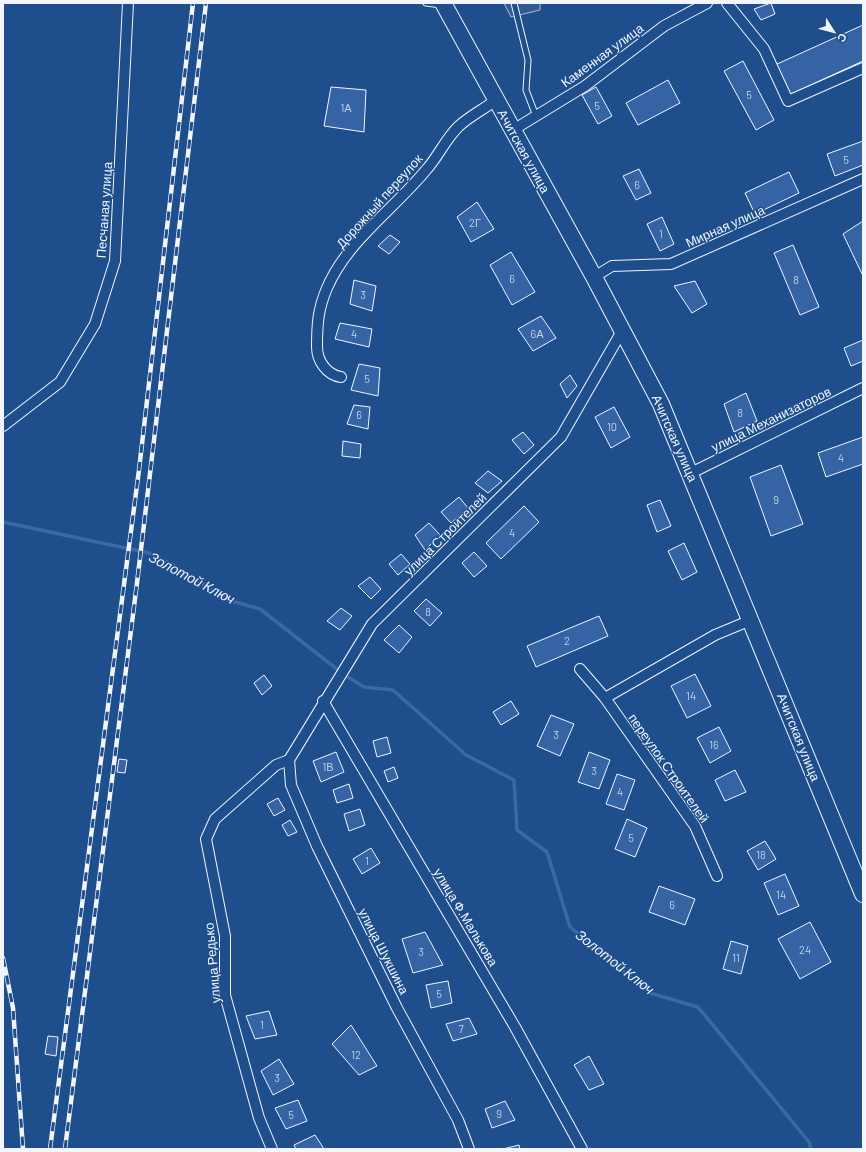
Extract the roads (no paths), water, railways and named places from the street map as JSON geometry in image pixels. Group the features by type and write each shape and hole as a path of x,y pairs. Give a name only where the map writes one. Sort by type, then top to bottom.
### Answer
{"main road":[{"name":"Ачитская улица","path":"443,4 594,277 661,404 691,473 863,894"}],"street":[{"name":"Песчаная улица","path":"3,426 60,382 95,324 115,261 128,3"},
{"name":"Каменная улица","path":"513,130 585,86 664,26 707,3"},
{"path":"727,3 764,49 788,101 863,68"},
{"name":"Дорожный переулок","path":"341,377 333,376 325,369 317,353 317,314 327,287 342,262 366,232 427,170 458,127 496,100"},
{"name":"Мирная улица","path":"594,277 612,266 671,264 863,179"},
{"name":"улица Строителей","path":"289,760 323,701 372,624 561,437 622,331"},
{"name":"улица Механизаторов","path":"691,473 863,388"},
{"path":"605,698 715,635 751,620"},
{"name":"переулок Строителей","path":"580,669 605,698 629,735 695,826 717,876"},
{"name":"улица Ф.Малькова","path":"323,701 515,1027 582,1149"},
{"name":"улица Редько","path":"272,1149 259,1118 225,995 225,936 206,839 215,818 276,765 289,760"},
{"name":"улица Шукшина","path":"289,760 291,785 317,846 398,1008 458,1120 469,1149"}],"lane":[{"path":"426,3 443,4"},
{"path":"514,3 528,60 526,90 536,116"}],"waterway":[{"name":"Золотой Ключ","path":"3,522 149,553 171,564 228,600 260,609 338,670"},
{"name":"Золотой Ключ","path":"348,677 364,687 393,690 466,755 514,780 517,830 547,852 570,927 650,993 698,1007 809,1142 811,1149"}],"railway":[{"path":"50,1149 139,470 193,3"},
{"path":"65,1149 137,583 206,3"},
{"path":"3,958 13,1008 23,1149"}]}
